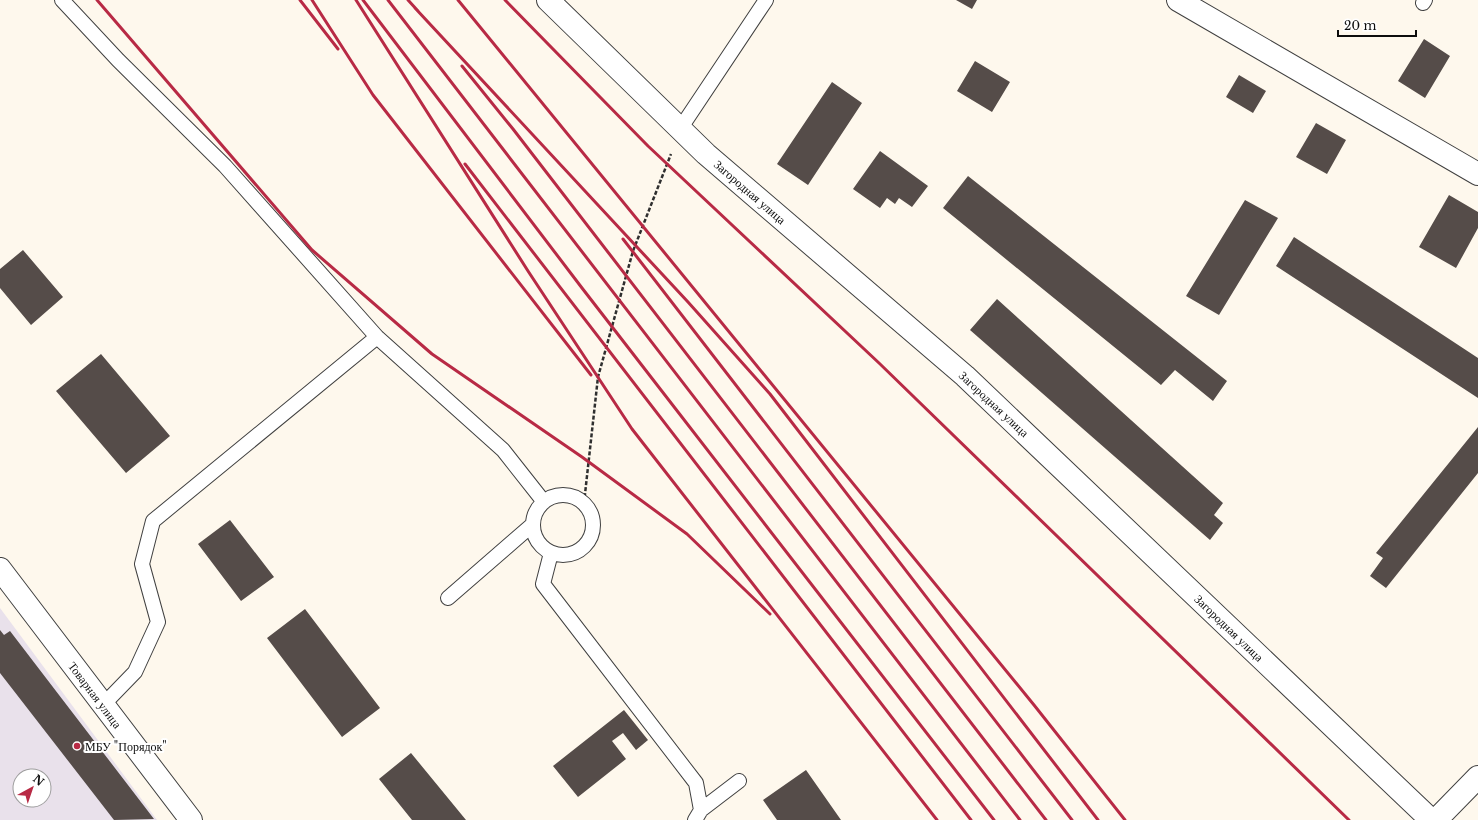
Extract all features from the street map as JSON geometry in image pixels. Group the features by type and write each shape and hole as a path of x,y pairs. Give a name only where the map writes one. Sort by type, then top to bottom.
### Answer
{"street":[{"name":"Загородная улица","path":"548,0 706,154 965,376 1431,820"},
{"path":"1178,0 1478,174"},
{"name":"Товарная улица","path":"0,569 191,820"},
{"path":"1436,820 1478,777"}],"lane":[{"path":"62,0 118,60 225,166 377,337 503,450 544,502"},
{"path":"680,129 766,0"},
{"path":"102,705 135,672 158,622 142,564 153,521 377,337"},
{"path":"448,598 532,525 535,515 544,502 556,496 566,495 576,498 584,503 594,521 590,541 584,548 566,556 551,552 539,544 532,525"},
{"path":"551,552 543,584 696,783 698,815"},
{"path":"698,815 740,781"}],"path":[{"path":"584,503 598,377 634,251 680,129"}],"shaded area":[{"path":"0,608 157,820 0,820"}],"building":[{"path":"956,0 977,0 972,9"},
{"path":"1424,39 1450,56 1425,98 1398,81"},
{"path":"975,61 1010,82 992,112 957,91"},
{"path":"1239,75 1266,91 1253,113 1226,97"},
{"path":"832,82 862,103 808,185 777,164"},
{"path":"1316,123 1346,140 1327,174 1296,157"},
{"path":"880,151 928,186 912,207 899,198 895,204 887,198 880,208 853,189"},
{"path":"968,176 1227,381 1213,401 1175,370 1161,385 943,208"},
{"path":"1449,195 1478,212 1478,228 1456,268 1419,247"},
{"path":"1245,200 1278,218 1219,315 1186,296"},
{"path":"1294,237 1478,358 1478,398 1276,266"},
{"path":"23,250 63,297 31,325 0,288 0,269"},
{"path":"997,299 1223,503 1214,515 1223,523 1210,540 970,330"},
{"path":"101,354 170,436 126,473 56,391"},
{"path":"1478,427 1478,473 1386,588 1370,576 1383,558 1376,553"},
{"path":"230,520 274,577 241,601 198,544"},
{"path":"305,609 380,708 342,737 267,638"},
{"name":"МБУ \"Порядок\"","path":"0,630 4,635 10,631 154,819 114,820 0,673"},
{"path":"624,710 648,740 636,750 623,733 612,741 626,759 578,797 553,766"},
{"path":"411,753 466,820 412,820 379,779"},
{"path":"806,770 841,820 777,820 763,800"}],"railway":[{"path":"97,0 312,250 432,354 582,457 687,534 770,614"},
{"path":"300,0 338,49"},
{"path":"312,0 373,95 591,375"},
{"path":"356,0 528,271 632,429 937,820"},
{"path":"363,0 582,288 994,820"},
{"path":"388,0 1020,820"},
{"path":"408,0 418,11"},
{"path":"458,0 1034,705 1125,820"},
{"path":"505,0 648,146 879,363 1349,820"},
{"path":"415,8 688,302 770,394 1098,820"},
{"path":"462,66 513,129 1046,820"},
{"path":"465,164 971,820"},
{"path":"623,239 1072,820"}],"place":[{"name":"МБУ \"Порядок\"","path":"77,746"}]}
